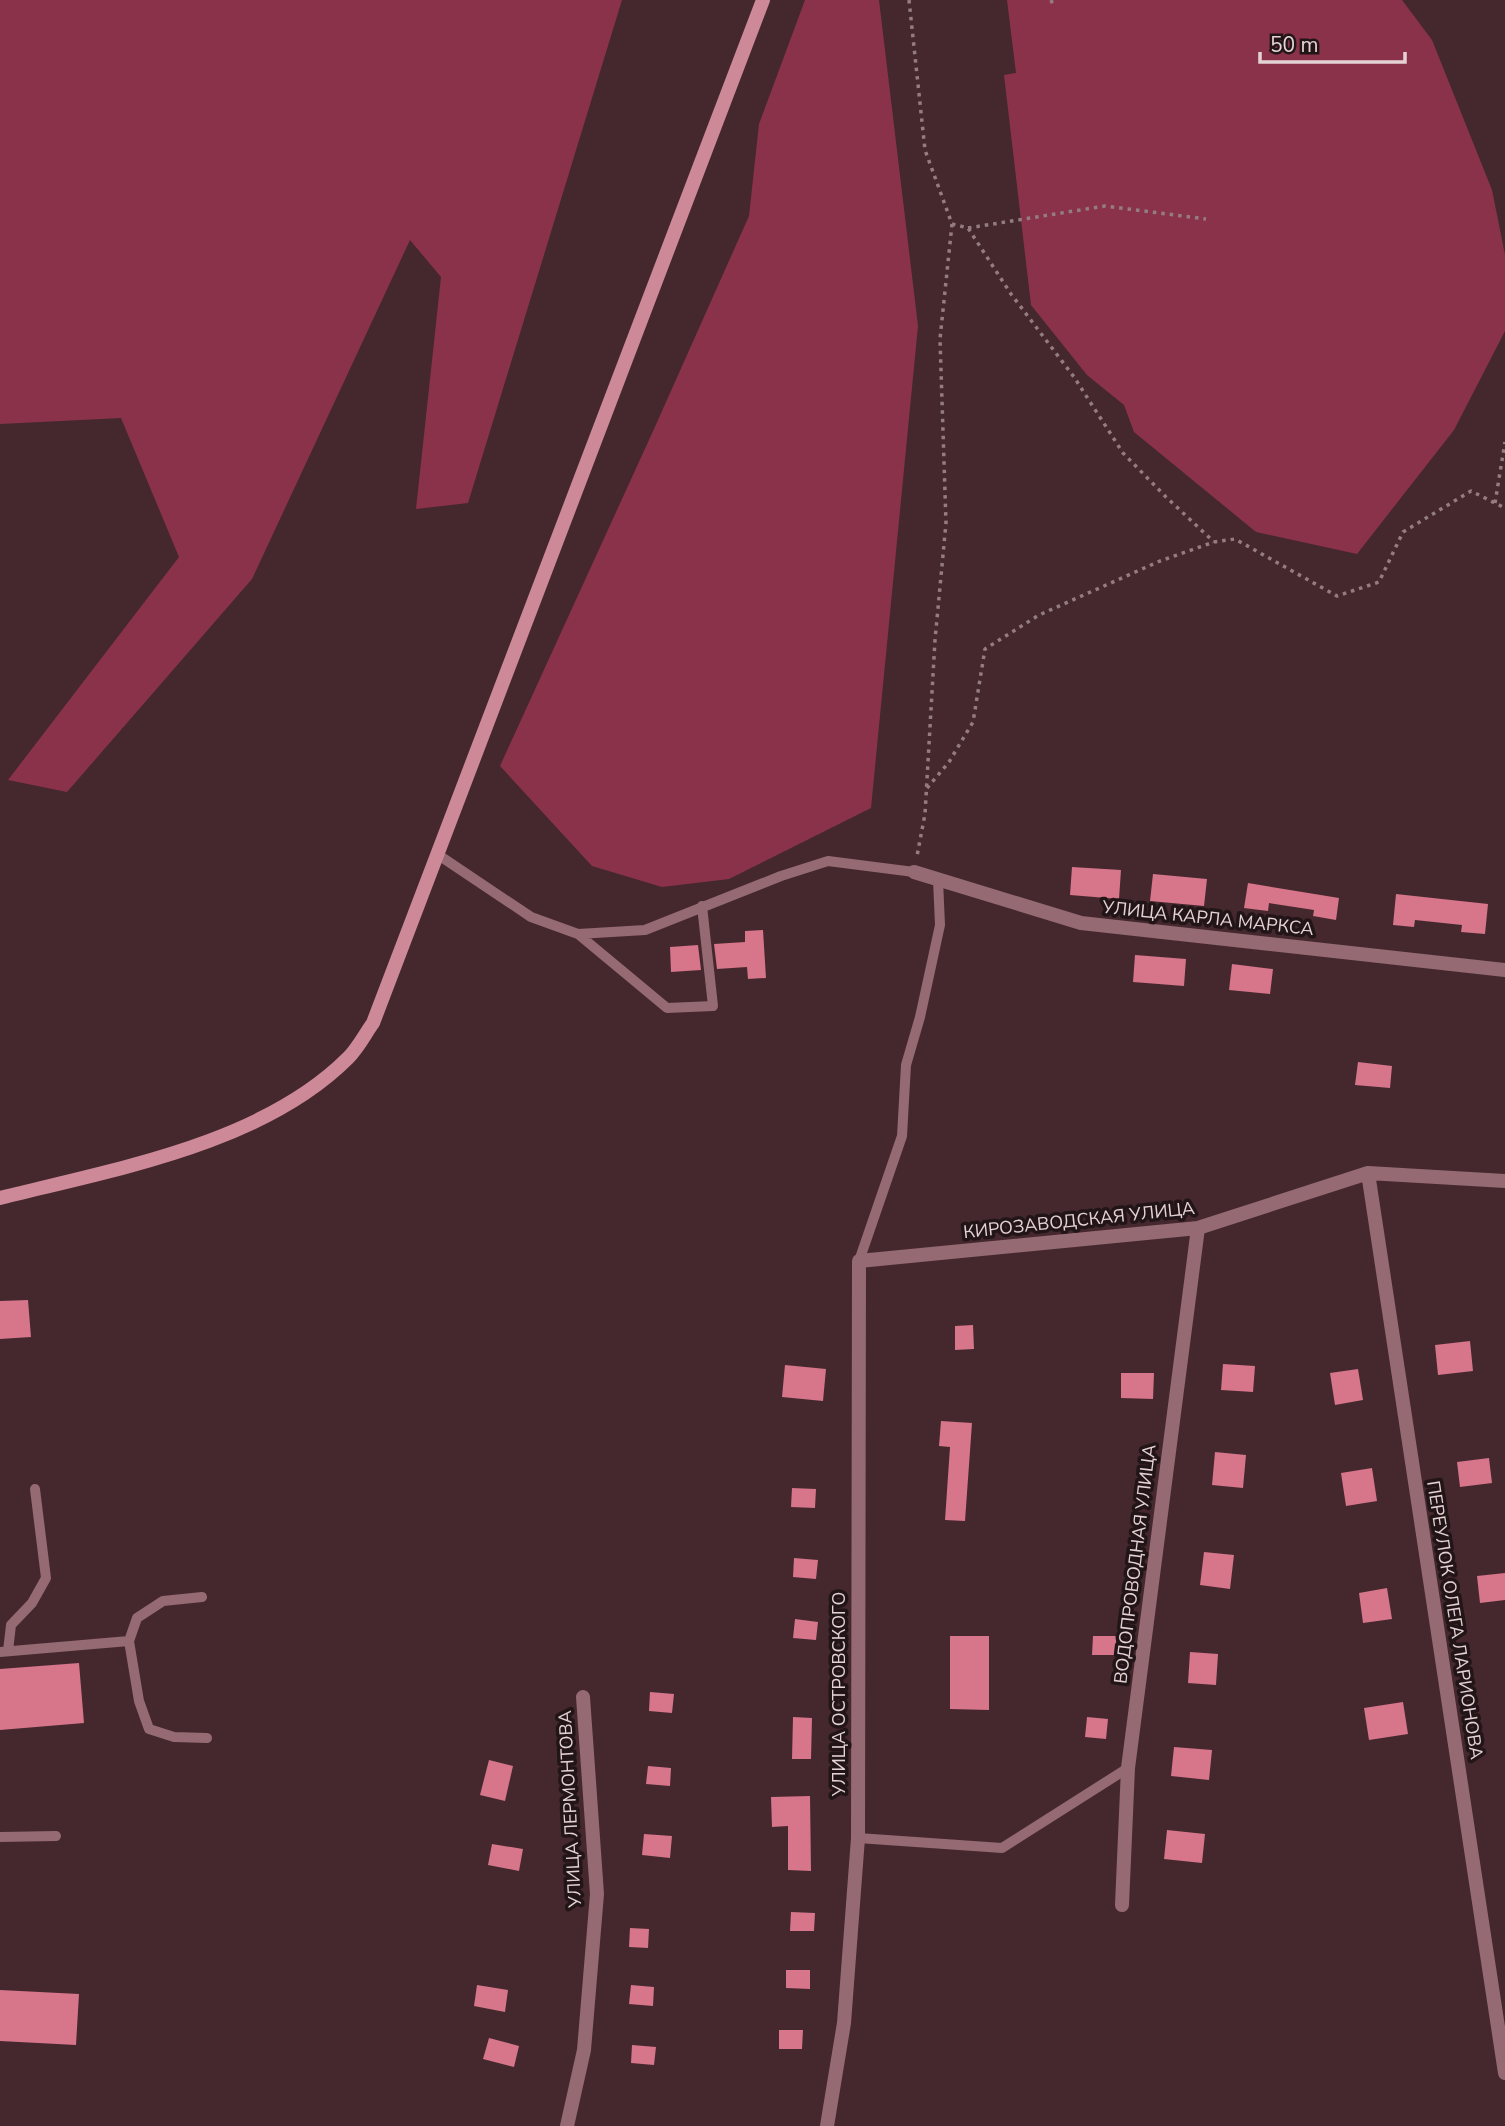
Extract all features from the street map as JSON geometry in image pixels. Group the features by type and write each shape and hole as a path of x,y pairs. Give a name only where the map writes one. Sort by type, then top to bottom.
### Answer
{"main road":[{"path":"0,1198 122,1167 204,1142 259,1121 302,1096 350,1057 373,1023 763,0"}],"street":[{"name":"УЛИЦА КАРЛА МАРКСА","path":"914,872 1081,923 1505,970"},
{"name":"КИРОЗАВОДСКАЯ УЛИЦА","path":"859,1261 1198,1228 1368,1173 1505,1181"},
{"name":"ПЕРЕУЛОК ОЛЕГА ЛАРИОНОВА","path":"1368,1173 1505,2073"},
{"name":"ВОДОПРОВОДНАЯ УЛИЦА","path":"1122,1906 1128,1768 1198,1228"},
{"name":"УЛИЦА ОСТРОВСКОГО","path":"827,2126 844,2023 858,1838 859,1261"},
{"name":"УЛИЦА ЛЕРМОНТОВА","path":"567,2126 584,2050 597,1894 583,1696"}],"lane":[{"path":"437,854 531,917 578,934 667,1008 713,1006 702,906"},
{"path":"578,934 645,930 780,876 828,861 914,872"},
{"path":"859,1261 902,1136 906,1065 920,1017 940,925 938,880"},
{"path":"35,1489 46,1578 32,1603 11,1625 4,1652 129,1641"},
{"path":"202,1597 163,1601 137,1618 129,1641 139,1701 149,1729 174,1737 207,1738"},
{"path":"858,1838 1002,1847 1128,1768"},
{"path":"0,1837 56,1836"}],"path":[{"path":"909,0 925,150 953,224 940,340 946,523 935,640 925,814 914,872"},
{"path":"953,224 968,228 1105,206 1206,219"},
{"path":"968,228 1012,294 1074,377 1123,453 1214,542"},
{"path":"1495,503 1505,442"},
{"path":"926,790 949,762 973,722 985,649 1039,615 1160,561 1214,542 1235,539 1337,596 1379,582 1403,532 1471,491 1505,508"}],"shaded area":[{"path":"0,0 622,0 468,503 416,509 441,277 410,240 252,579 67,792 8,780 179,557 121,418 0,424"},
{"path":"805,0 879,0 918,326 871,808 729,879 662,887 592,866 500,766 749,216 759,124"},
{"path":"1007,0 1402,0 1432,40 1492,190 1505,255 1505,331 1454,430 1357,554 1256,532 1134,432 1124,405 1087,375 1031,305 1004,75 1016,73"}],"building":[{"path":"1072,867 1121,870 1119,899 1070,895"},
{"path":"1153,874 1207,879 1204,906 1150,901"},
{"path":"1248,883 1339,898 1336,920 1313,916 1314,910 1269,903 1268,911 1244,908"},
{"path":"1396,894 1488,904 1485,934 1461,932 1462,925 1415,920 1414,927 1393,925"},
{"path":"763,930 766,978 748,979 747,967 717,969 714,944 745,942 745,931"},
{"path":"698,945 701,970 671,972 670,947"},
{"path":"1135,955 1186,959 1184,986 1133,982"},
{"path":"1232,964 1273,969 1270,994 1229,990"},
{"path":"1358,1062 1392,1066 1390,1088 1355,1085"},
{"path":"28,1300 31,1337 0,1339 0,1301"},
{"path":"973,1325 974,1349 955,1350 955,1326"},
{"path":"1470,1341 1473,1371 1438,1375 1435,1345"},
{"path":"1223,1364 1255,1366 1253,1392 1221,1390"},
{"path":"785,1365 826,1369 823,1401 782,1397"},
{"path":"1358,1369 1363,1400 1335,1405 1330,1373"},
{"path":"1121,1373 1154,1373 1153,1399 1121,1398"},
{"path":"941,1421 972,1423 965,1521 945,1520 950,1447 939,1446"},
{"path":"1215,1452 1246,1455 1243,1488 1212,1485"},
{"path":"1489,1458 1492,1483 1460,1487 1457,1462"},
{"path":"1372,1468 1377,1501 1346,1506 1341,1473"},
{"path":"792,1488 816,1489 815,1508 791,1507"},
{"path":"1204,1552 1234,1555 1230,1589 1200,1585"},
{"path":"794,1558 818,1560 816,1579 793,1577"},
{"path":"1505,1573 1505,1600 1480,1603 1477,1576"},
{"path":"1387,1588 1392,1619 1363,1623 1359,1593"},
{"path":"795,1619 818,1622 816,1640 793,1638"},
{"path":"950,1636 989,1636 989,1710 950,1709"},
{"path":"1093,1636 1116,1636 1116,1655 1092,1655"},
{"path":"1190,1652 1218,1654 1216,1685 1188,1683"},
{"path":"79,1663 84,1723 0,1730 0,1669"},
{"path":"650,1692 674,1694 672,1713 649,1711"},
{"path":"1403,1702 1408,1734 1369,1740 1364,1708"},
{"path":"793,1717 812,1718 811,1759 792,1759"},
{"path":"1087,1717 1108,1719 1106,1739 1085,1737"},
{"path":"1174,1747 1212,1750 1209,1780 1171,1776"},
{"path":"489,1760 513,1766 505,1801 480,1795"},
{"path":"648,1766 671,1768 670,1786 646,1784"},
{"path":"810,1796 811,1871 788,1870 788,1826 772,1827 771,1797"},
{"path":"1167,1830 1205,1834 1202,1863 1164,1859"},
{"path":"644,1834 672,1836 670,1858 642,1855"},
{"path":"492,1844 523,1849 519,1871 488,1865"},
{"path":"791,1912 815,1913 814,1931 790,1931"},
{"path":"630,1928 649,1929 648,1948 629,1947"},
{"path":"786,1970 810,1970 810,1989 786,1988"},
{"path":"477,1985 508,1990 505,2012 474,2006"},
{"path":"631,1985 654,1987 653,2006 629,2004"},
{"path":"0,1990 79,1994 76,2045 0,2041"},
{"path":"779,2030 803,2030 802,2049 779,2049"},
{"path":"489,2038 519,2046 514,2067 483,2059"},
{"path":"632,2045 656,2047 654,2065 631,2063"}]}
